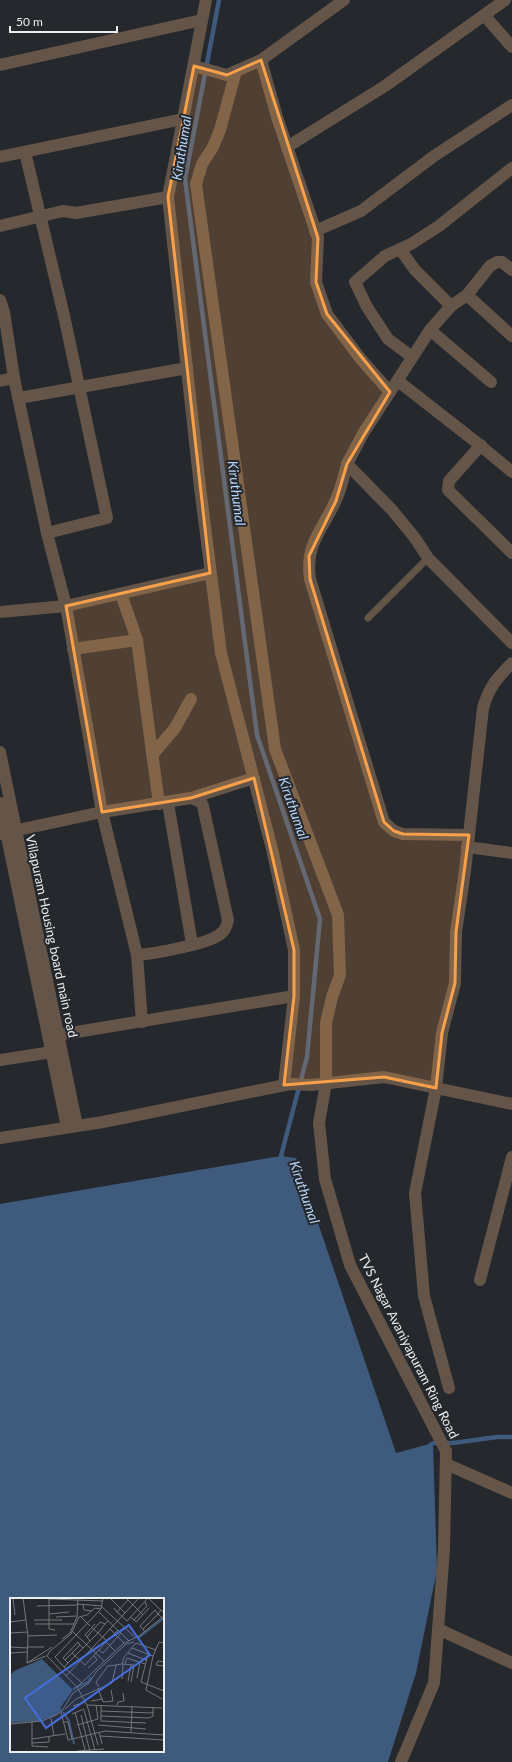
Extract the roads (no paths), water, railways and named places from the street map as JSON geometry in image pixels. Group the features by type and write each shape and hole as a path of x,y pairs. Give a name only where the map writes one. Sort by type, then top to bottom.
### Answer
{"street":[{"path":"206,0 202,20 197,67 183,119 168,197 210,573 221,653 272,849 294,950 294,996 287,1085"},
{"path":"197,67 231,73 261,60 344,0"},
{"path":"287,147 385,86 505,0"},
{"path":"484,15 512,47"},
{"path":"0,65 202,20"},
{"path":"261,60 277,118 318,238 316,282 327,314 360,358 390,392"},
{"name":"TVS Nagar Avaniyapuram Ring Road","path":"231,73 220,130 202,164 196,184 275,749 338,915 340,975 332,997 326,1023 326,1083 319,1123 325,1180 350,1265 446,1451 444,1549 434,1683 401,1762"},
{"path":"316,231 361,211 434,156 512,105"},
{"path":"0,158 183,119"},
{"path":"25,152 80,388 107,518 47,533"},
{"path":"412,357 388,339 367,307 355,282 385,256 411,244 439,226 510,174"},
{"path":"0,226 41,218 63,211 76,212 168,197"},
{"path":"400,249 416,270 450,306"},
{"path":"469,835 403,834 394,831 384,822 310,579 308,564 314,542 336,501 347,464 364,432 430,330 450,306 467,294 493,263 502,262 512,270"},
{"path":"467,294 512,336"},
{"path":"0,300 4,312 14,378 47,533 66,606 102,812 137,955 142,1022"},
{"path":"430,330 491,382"},
{"path":"19,398 187,368"},
{"path":"0,381 14,378"},
{"path":"398,381 481,445 512,472"},
{"path":"481,445 449,481 448,490 512,553"},
{"path":"347,464 392,510 428,558 512,643"},
{"path":"0,612 66,606 210,573"},
{"path":"121,594 137,640 152,755 192,944"},
{"path":"73,649 137,640"},
{"path":"449,1388 424,1296 415,1193 436,1088 442,1033 455,983 456,932 468,847 483,708 486,695 493,682 512,663"},
{"path":"152,755 174,728 191,699"},
{"name":"Villapuram Housing board main road","path":"0,752 7,833 52,1052 72,1127"},
{"path":"7,833 102,812 191,798 254,778"},
{"path":"137,955 154,954 218,936 227,926 228,920 203,806 201,802 191,798"},
{"name":"Villapuram Housing board main road","path":"0,803 58,1035 72,1127"},
{"path":"468,847 512,853"},
{"path":"0,1060 52,1052 58,1035 294,996"},
{"path":"0,1138 72,1127 287,1085 311,1085 384,1077 512,1104"},
{"path":"480,1280 512,1157"},
{"path":"446,1464 512,1493"},
{"path":"438,1629 512,1663"}],"lane":[{"path":"368,618 428,558"}],"water":[{"path":"281,1156 296,1158 396,1453 433,1443 437,1570 416,1673 388,1762 0,1762 0,1204"}],"waterway":[{"name":"Kiruthumal","path":"219,0 185,179 257,735 320,919 307,1057 281,1156 282,1160"},
{"name":"Kiruthumal","path":"429,1446 433,1443 453,1443 497,1437 512,1437"}]}
